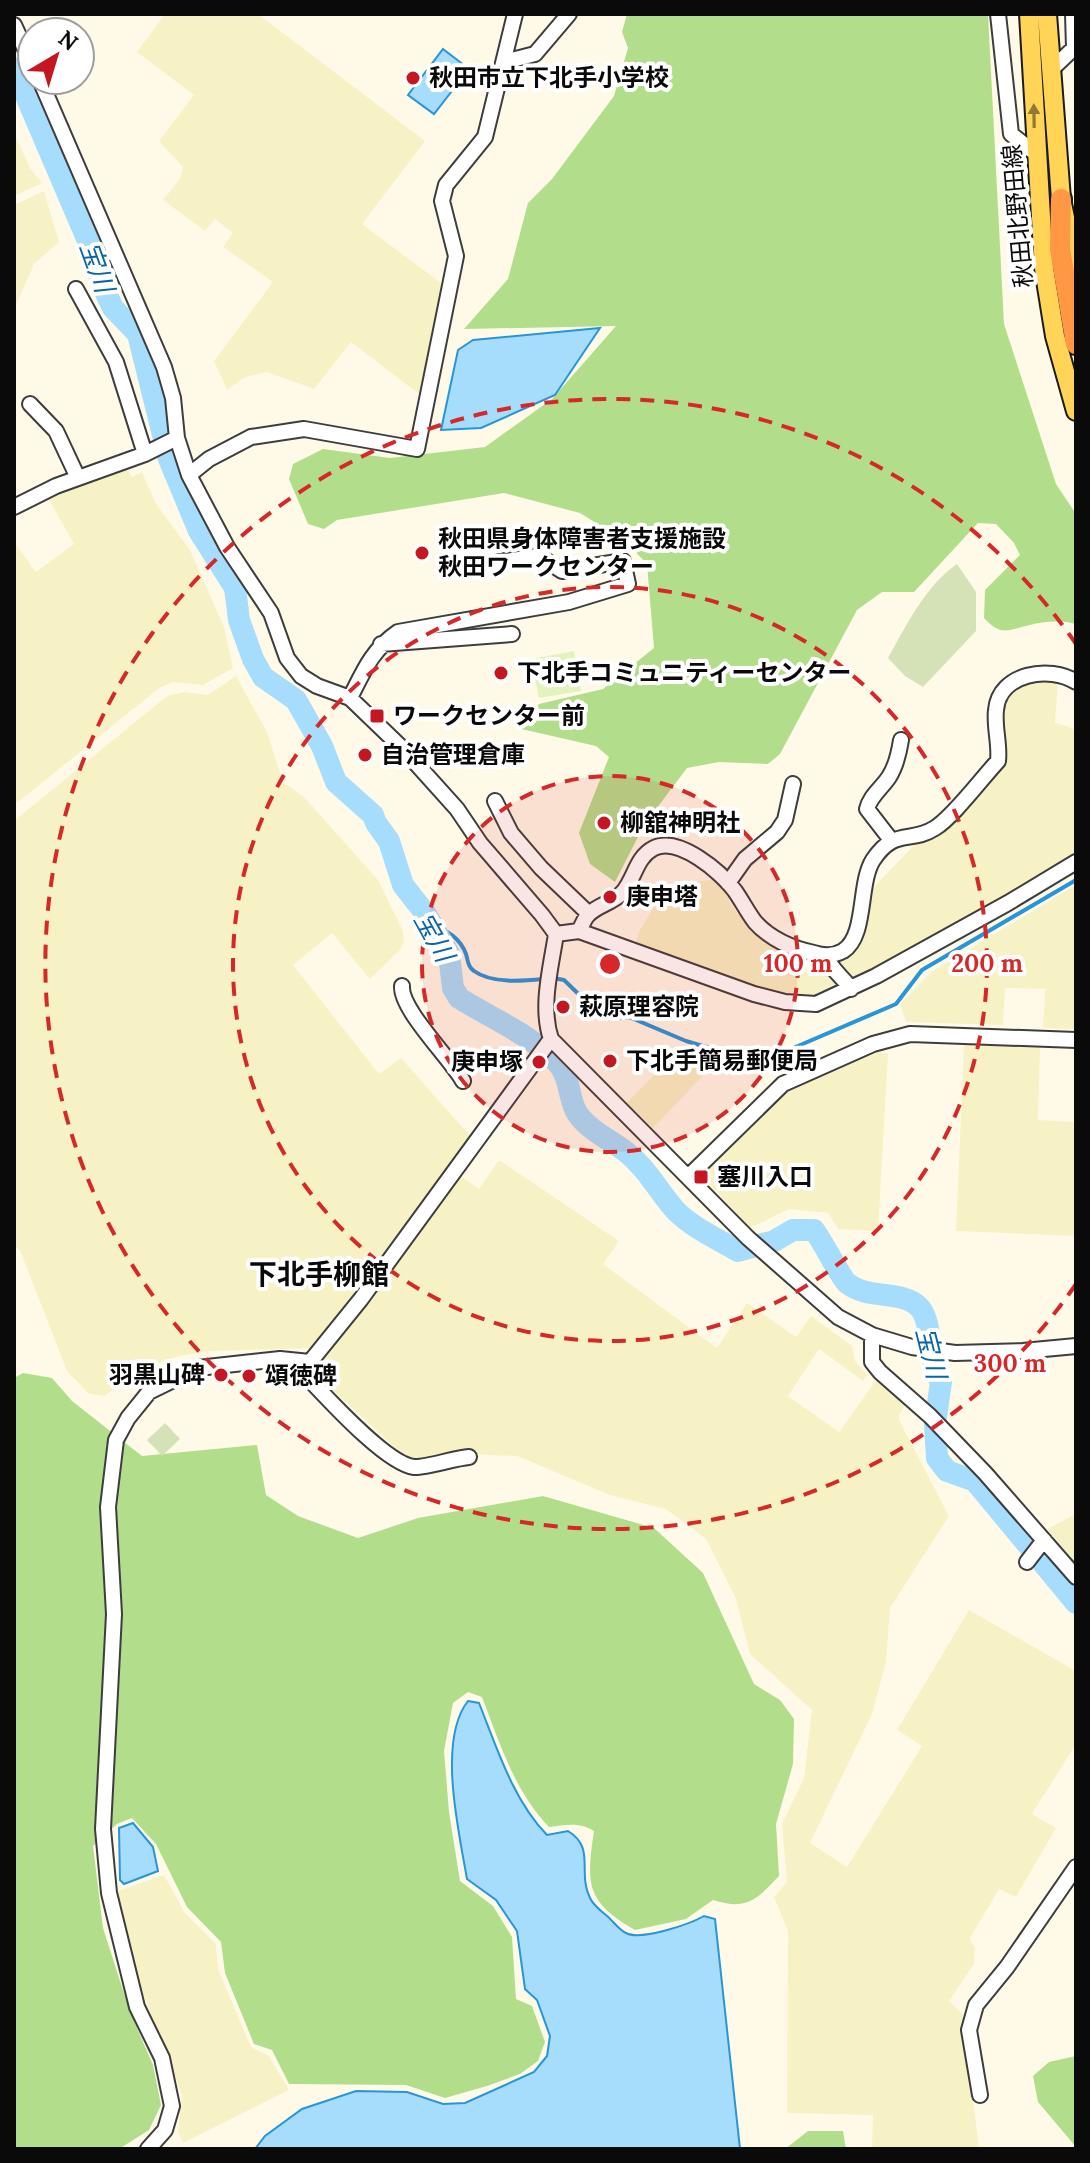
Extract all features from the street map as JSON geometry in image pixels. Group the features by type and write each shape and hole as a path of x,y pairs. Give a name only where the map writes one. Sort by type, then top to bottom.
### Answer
{"highway":[{"path":"1061,199 1060,249 1076,344"}],"main road":[{"name":"秋田北野田線","path":"1029,14 1044,268 1055,336 1076,411"},
{"name":"秋田北野田線","path":"1047,14 1061,199 1076,269"}],"street":[{"path":"189,475 209,459 251,437 304,429 417,449 456,256 442,201 443,193 485,137 515,14"},
{"path":"504,62 535,54 569,14"},
{"path":"998,14 1011,134 1035,153"},
{"path":"1053,68 1074,48 1073,14"},
{"path":"47,96 164,367 173,398 174,439 189,475 227,547 271,613 287,658 301,676 317,686 350,698 403,749 457,809 480,843 556,934 545,1046 361,1299 310,1362 309,1379 394,1458 413,1467 469,1457"},
{"path":"76,289 116,362 149,452"},
{"path":"30,404 56,431 78,478"},
{"path":"14,507 174,439"},
{"path":"350,698 367,663 381,644 398,632 569,602 628,584 623,561 562,571 539,556 499,562"},
{"path":"381,644 512,634"},
{"path":"579,931 589,914 613,902 624,891 639,862 656,847 671,845 684,849 716,870 756,923 778,940 827,956 844,951 856,934 871,864 891,840 934,829 998,761 996,709 1003,691 1015,680 1034,673 1067,676 1076,682"},
{"path":"891,840 867,809 869,801 889,777 901,740"},
{"path":"728,883 745,859 777,832 785,820 793,784"},
{"path":"495,801 511,833 541,868 589,914"},
{"path":"556,934 579,931 754,994 785,1002 816,1004 851,989 1076,862"},
{"path":"827,956 828,963 845,978 851,989"},
{"path":"402,986 401,994 463,1081"},
{"path":"689,1176 783,1084 873,1044 910,1034 1076,1040"},
{"path":"545,1046 689,1176 748,1238 838,1317 872,1335 912,1347 955,1353 1076,1346"},
{"path":"872,1335 872,1362 880,1372 930,1416 1076,1577"},
{"path":"148,2149 165,2130 172,2106 162,2058 137,2007 109,1893 103,1829 114,1614 108,1507 116,1440 128,1418 149,1392 198,1368 280,1359 310,1362"},
{"path":"1027,1562 1044,1540"},
{"path":"980,2095 969,2030 976,2005 1007,1967 1076,1867"}],"shaded area":[{"path":"165,14 258,14 425,141 362,224 445,286 419,394 351,342 314,389 267,372 245,377 227,390 214,361 273,282 223,247 233,233 215,219 205,231 163,200 180,179 183,167 159,141 194,95 137,52"},
{"path":"14,133 31,170 42,183 14,196"},
{"path":"44,191 59,242 34,264 14,310 14,205"},
{"path":"125,466 132,477 142,472 156,504 190,550 224,627 233,668 203,685 173,682 158,689 17,803 14,799 14,542 36,572 74,544 47,496"},
{"path":"236,676 267,732 283,782 304,797 378,880 403,931 404,942 400,950 370,979 332,933 293,965 379,1074 401,1058 471,1137 448,1167 479,1189 499,1160 619,1241 603,1264 717,1348 747,1303 796,1337 811,1316 852,1346 855,1361 867,1375 863,1381 819,1349 788,1396 839,1432 877,1379 907,1402 899,1420 949,1516 890,1608 886,1662 872,1714 810,1843 847,1867 922,1746 897,1730 969,1610 1076,1671 1076,1744 1032,1814 1056,1828 1016,1897 999,1889 970,1938 975,1948 974,1964 949,2001 963,2014 979,2149 872,2149 873,2115 787,2113 788,1931 774,1897 787,1882 782,1824 804,1778 812,1710 750,1654 736,1599 706,1539 666,1509 610,1495 517,1456 464,1454 422,1462 408,1460 318,1376 314,1348 211,1351 179,1356 146,1367 104,1396 89,1394 67,1371 20,1250 14,1246 14,821 167,696 184,692 208,695"},
{"path":"1035,679 1058,680 1055,723 1076,731 1076,854 952,930 852,981 837,960 853,951 861,939 868,915 870,891 921,838 1005,762 1001,715 1006,695 1017,684"},
{"path":"717,879 727,888 729,902 737,913 759,932 800,956 806,968 823,966 837,980 839,985 831,994 814,1000 786,998 634,947 654,907 675,885"},
{"path":"1076,885 1076,1029 1043,1028 1045,989 1005,988 1003,1025 906,1022 900,1004 931,972"},
{"path":"964,1044 1040,1047 1038,1120 1076,1122 1075,1236 956,1231"},
{"path":"682,1046 718,1060 653,1128 627,1103"},
{"path":"877,1053 888,1053 878,1231 838,1229 828,1213 789,1209 750,1228 706,1180 708,1169 787,1092"},
{"path":"1076,1514 1076,1563 1047,1529"},
{"path":"164,1875 185,1913 216,1944 218,1969 251,2047 269,2056 289,2090 183,2143 178,2132 182,2095 143,1993 115,1892"}],"green space":[{"path":"627,14 988,14 1004,324 1056,484 1076,514 1076,624 1047,622 1000,630 984,618 985,590 1020,555 1014,543 996,524 978,523 914,592 882,592 857,610 780,754 768,764 719,762 687,768 644,825 615,882 590,864 579,833 609,757 596,746 517,728 539,704 603,689 654,648 647,564 625,541 580,513 504,493 337,520 324,529 308,524 289,479 293,464 323,449 390,458 485,447 552,399 616,326 464,329 508,279 528,203 552,179 614,96 628,48 622,32"},
{"path":"957,564 976,592 976,631 923,687 905,676 888,658 926,595"},
{"path":"574,651 581,691 539,698 531,659"},
{"path":"23,1373 52,1378 72,1401 142,1456 257,1445 266,1495 298,1516 358,1538 418,1518 543,1496 654,1528 703,1573 754,1684 780,1700 794,1719 793,1764 776,1824 779,1876 750,1901 735,1904 713,1900 686,1919 635,1930 607,1910 593,1890 590,1865 594,1831 578,1825 549,1827 517,1782 482,1697 468,1692 453,1703 444,1751 449,1812 460,1881 493,1906 512,1937 516,1999 532,2006 545,2042 538,2061 520,2074 445,2098 406,2085 289,2084 272,2050 254,2044 225,1973 221,1942 187,1907 156,1844 132,1818 117,1824 93,1846 103,1928 130,2012 153,2065 161,2105 149,2130 119,2149 14,2149 14,1378"},
{"path":"165,1423 180,1439 162,1456 147,1440"},
{"path":"1076,2056 1076,2147 1038,2102 1033,2076 1049,2062"},
{"path":"808,2131 843,2131 846,2149 785,2149"}],"water":[{"path":"443,49 469,69 434,114 408,95"},
{"path":"600,328 555,395 481,428 441,430 458,350 473,340"},
{"path":"468,1701 479,1703 515,1790 535,1821 547,1835 568,1831 581,1845 590,1898 621,1930 643,1935 677,1927 704,1916 715,1919 740,2149 255,2149 265,2136 302,2109 356,2091 407,2092 443,2104 465,2103 534,2072 547,2056 550,2036 537,2000 525,1989 517,1931 496,1900 467,1879 452,1762 459,1718"},
{"path":"133,1823 153,1847 158,1871 124,1884 120,1880 119,1828"}],"waterway":[{"name":"宝川","path":"14,68 91,248 103,287 113,308 138,334 169,459 199,531 235,588 239,620 253,659 263,677 296,700 322,746 336,782 373,815 389,841 403,885 425,913 449,954 453,988 459,998 547,1052 562,1068 574,1107 582,1119 633,1158 676,1211 698,1228 738,1251 774,1241 793,1230 814,1230 847,1283 865,1292 903,1298 918,1306 926,1321 933,1363 941,1382 935,1424 937,1458 947,1471 975,1481 1076,1603"},
{"path":"553,978 564,980 603,1018 629,1017 686,1041 726,1053 766,1055 791,1049 896,1004 922,970 1076,880"},
{"path":"433,926 457,939 470,968 481,975 508,981 544,979"}],"place":[{"name":"秋田市立下北手小学校","path":"413,78"},
{"name":"秋田県身体障害者支援施設 秋田ワークセンター","path":"422,553"},
{"name":"下北手コミュニティーセンター","path":"501,673"},
{"name":"ワークセンター前","path":"377,716"},
{"name":"自治管理倉庫","path":"365,755"},
{"name":"柳舘神明社","path":"604,823"},
{"name":"庚申塔","path":"610,897"},
{"name":"萩原理容院","path":"563,1007"},
{"name":"下北手簡易郵便局","path":"610,1061"},
{"name":"庚申塚","path":"539,1062"},
{"name":"塞川入口","path":"701,1177"},
{"name":"羽黒山碑","path":"221,1375"},
{"name":"頌徳碑","path":"249,1376"}],"district":[{"name":"下北手柳館","path":"319,1274"}]}
